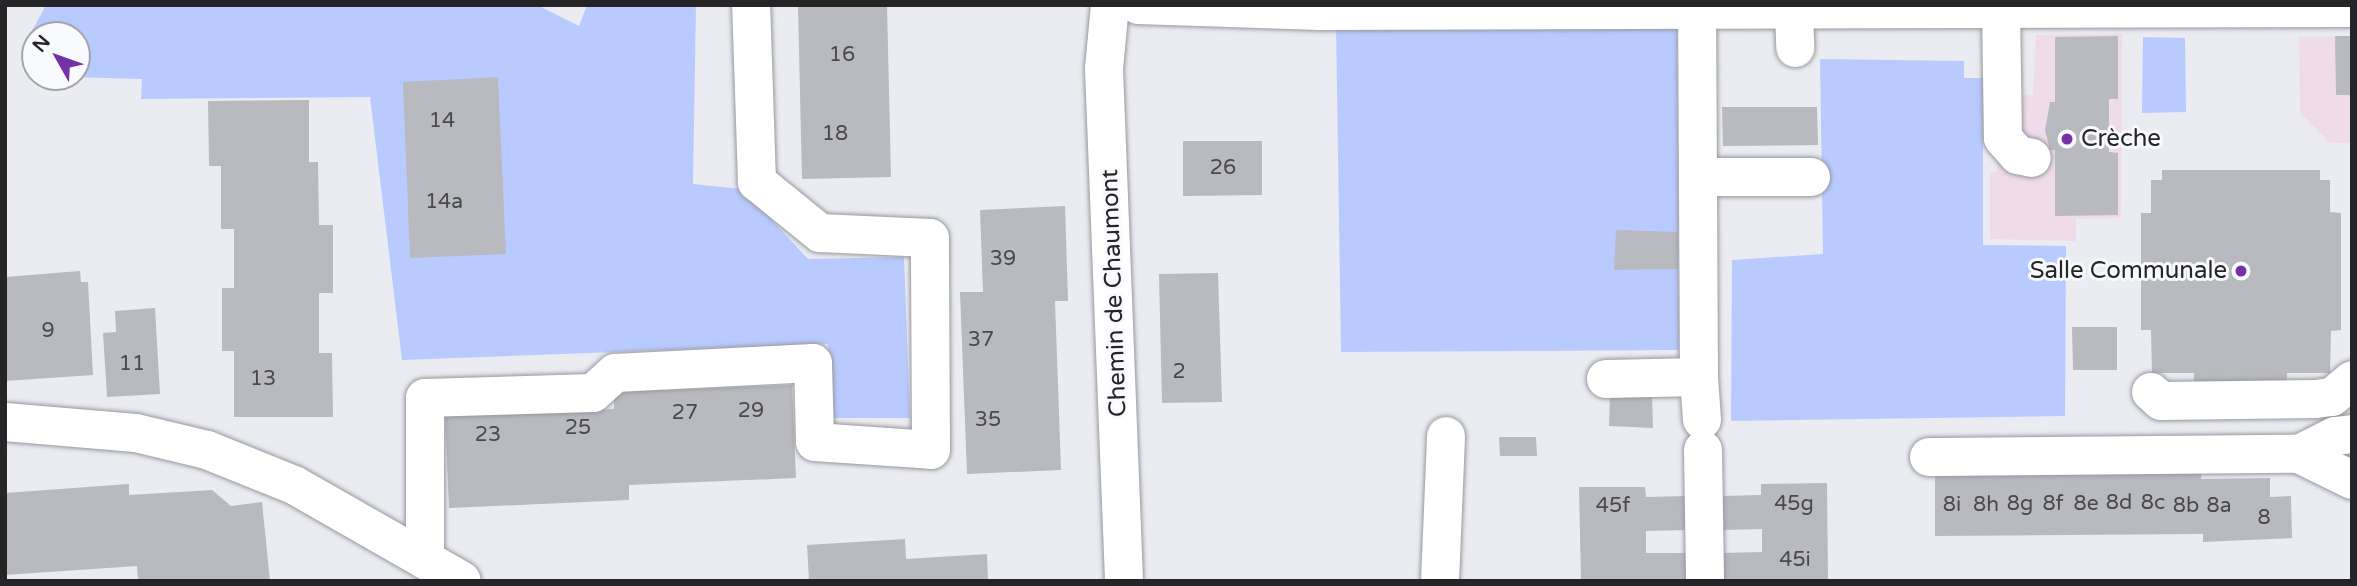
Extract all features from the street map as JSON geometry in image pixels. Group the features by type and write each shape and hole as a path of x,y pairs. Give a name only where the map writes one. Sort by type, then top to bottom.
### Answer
{"street":[{"path":"425,560 425,398 593,393 615,373 813,363 815,442 931,450 930,238 820,233 757,182 751,5"},
{"name":"Chemin de Chaumont","path":"1110,5 1104,69 1124,581"},
{"path":"1138,5 1321,11 1697,11 1795,29 2001,10 2352,8"},
{"path":"2001,10 2003,138 2018,155 2032,158"},
{"path":"1697,11 1711,88 1698,177 1699,377 1703,435 1705,581"},
{"path":"1698,177 1811,177"},
{"path":"1606,379 1699,377"},
{"path":"2151,392 2161,401 2315,399 2332,397 2352,380"},
{"path":"5,422 136,433 207,450 294,485 462,581"},
{"path":"1929,457 2299,454 2335,436 2352,434"},
{"path":"1440,581 1446,436"},
{"path":"2299,454 2352,480"}],"shaded area":[{"path":"46,5 537,5 579,26 587,5 696,5 693,184 743,189 808,259 904,257 910,418 834,418 828,344 402,360 370,97 141,99 142,79 91,78 91,21 37,21"},
{"path":"1336,24 1677,24 1679,350 1341,352"},
{"name":"Crèche","path":"2122,34 2121,218 2076,219 2076,241 1990,239 1990,172 1997,172 1997,163 2016,146 2009,97 2033,95 2036,35"},
{"path":"2352,36 2352,143 2330,143 2300,113 2299,37"},
{"path":"2143,37 2185,38 2186,112 2142,113"},
{"path":"1820,59 1964,61 1964,78 1983,78 1983,245 2066,246 2065,416 1731,421 1732,260 1823,254"}],"building":[{"path":"798,5 887,5 891,177 802,179"},
{"path":"2118,36 2118,99 2109,99 2109,152 2118,153 2118,215 2055,216 2055,150 2050,150 2045,130 2050,102 2055,102 2055,37"},
{"path":"2335,36 2352,36 2352,95 2336,95"},
{"path":"498,77 506,254 410,258 403,82"},
{"path":"309,100 309,162 318,162 319,225 333,225 333,293 319,293 319,353 332,353 333,417 234,417 234,351 222,351 222,288 234,288 234,229 221,229 221,166 209,166 208,101"},
{"path":"1722,107 1817,107 1818,145 1723,146"},
{"path":"1183,141 1262,141 1262,195 1183,196"},
{"name":"Salle Communale","path":"2162,170 2320,170 2320,180 2330,180 2330,212 2341,213 2341,330 2331,331 2330,373 2287,373 2287,391 2194,392 2194,373 2152,373 2151,330 2141,330 2141,213 2151,213 2151,180 2162,180"},
{"path":"1065,206 1068,301 1055,301 1061,470 967,474 960,292 983,292 980,210"},
{"path":"1616,230 1678,232 1678,269 1614,270"},
{"path":"80,271 81,282 88,282 93,375 5,381 5,277"},
{"path":"1218,273 1222,402 1162,403 1159,274"},
{"path":"155,308 160,394 107,397 103,333 116,332 115,311"},
{"path":"2072,327 2117,327 2117,370 2073,370"},
{"path":"792,385 796,478 629,485 629,500 449,508 445,416 614,409 614,392"},
{"path":"1652,394 1653,428 1609,426 1610,395"},
{"path":"1499,437 1536,437 1537,456 1500,456"},
{"path":"2202,471 2201,479 2270,478 2270,497 2291,496 2292,538 2203,542 2203,534 1935,536 1935,474"},
{"path":"1827,483 1828,581 1722,581 1723,553 1762,552 1762,529 1723,530 1722,496 1761,495 1761,484"},
{"path":"129,484 129,495 212,490 231,506 262,502 270,581 138,581 137,566 5,575 5,493"},
{"path":"1579,487 1645,487 1646,497 1687,496 1686,530 1646,531 1646,553 1689,553 1689,581 1581,581"},
{"path":"905,539 906,559 987,554 988,581 809,581 807,545"}],"place":[{"name":"Crèche","path":"2067,139"},
{"name":"Salle Communale","path":"2241,271"}]}
